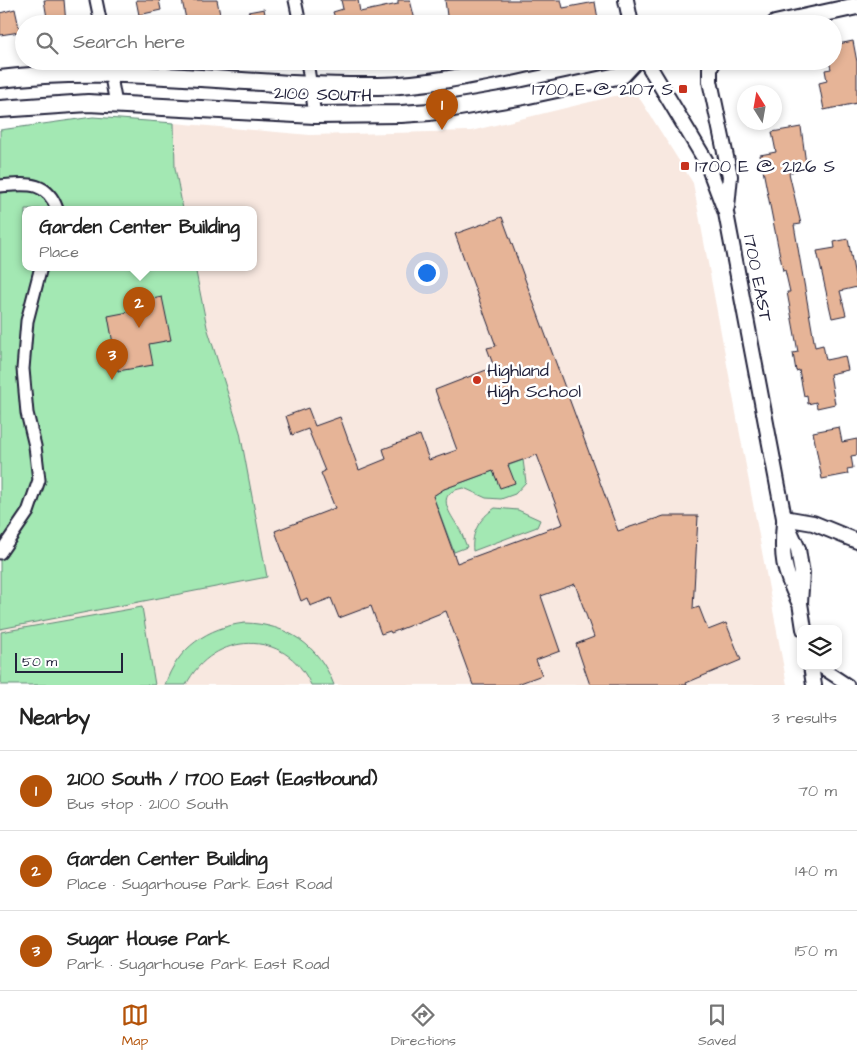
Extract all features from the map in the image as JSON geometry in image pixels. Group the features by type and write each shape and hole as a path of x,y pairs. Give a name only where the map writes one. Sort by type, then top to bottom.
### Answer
{"main road":[{"path":"816,15 857,6"},
{"name":"2100 SOUTH","path":"0,79 90,70"},
{"name":"2100 SOUTH","path":"134,70 311,84 406,84 487,70"},
{"name":"2100 SOUTH","path":"0,109 59,103 116,104 315,115 371,116 453,108 622,75 627,70"}],"street":[{"path":"96,0 99,15"},
{"path":"295,0 298,15"},
{"path":"626,0 629,15"},
{"path":"109,70 116,104"},
{"path":"309,70 315,115"},
{"name":"1700 EAST","path":"651,70 707,163 726,212 784,518 799,556 802,573 800,603 803,625"},
{"path":"710,70 710,81 730,176 726,212"},
{"path":"0,186 32,184 50,194 56,206"},
{"path":"0,553 28,512 39,480 35,446 27,414 23,369 27,321 40,271"},
{"path":"784,518 813,523 857,541"},
{"path":"812,670 814,685"},
{"path":"825,670 848,685"}],"shaded area":[{"name":"Highland High School","path":"635,91 693,183 787,685 0,685 0,629 207,327 196,271 257,271 257,206 182,206 175,168 174,123 310,135 471,131"}],"green space":[{"path":"93,117 174,123 175,168 182,206 22,206 22,271 196,271 207,327 240,432 267,577 0,629 0,130"},
{"path":"523,460 526,482 515,494 501,499 486,498 464,488 448,495 446,500 447,507 467,547 454,552 433,496 444,489"},
{"path":"495,508 518,510 540,520 537,527 473,551 473,538 478,526 485,516"},
{"path":"142,607 155,685 1,685 1,632"},
{"path":"245,623 275,627 300,639 320,659 334,685 311,685 300,666 285,653 268,646 249,643 231,646 213,654 198,667 186,685 165,685 177,660 196,642 219,629"}],"building":[{"path":"44,0 64,0 65,15 46,15"},
{"path":"136,0 159,0 161,10 139,15"},
{"path":"182,0 217,0 220,15 185,15"},
{"path":"341,0 358,0 360,12 398,4 398,0 410,0 414,15 334,15 333,12 343,9"},
{"path":"445,0 561,0 563,8 595,2 597,15 447,15"},
{"path":"15,9 15,33 0,35 0,13"},
{"path":"264,9 265,15 248,15 248,12"},
{"path":"853,41 857,62 857,103 824,110 819,83 827,81 825,70 842,70 842,43"},
{"path":"801,127 806,164 794,165 795,171 789,173 801,224 794,225 815,347 823,345 826,360 845,356 848,370 830,374 835,404 817,408 816,402 808,404 807,395 804,396 799,370 796,371 793,353 798,352 787,292 790,292 785,270 783,271 760,155 776,152 772,132"},
{"path":"502,217 618,531 664,516 698,516 693,609 699,607 708,630 726,623 741,660 686,683 687,685 590,685 576,644 594,637 575,584 541,596 560,651 536,660 542,675 515,685 473,685 446,611 391,633 390,631 381,634 371,606 339,618 331,598 310,606 307,598 301,601 275,531 335,508 321,473 325,471 308,429 292,435 286,416 308,408 315,426 340,417 359,470 386,459 383,449 420,435 429,460 457,450 435,390 494,367 487,348 496,346 455,234","holes":["537,455 563,524 457,563 433,496 444,489 493,471 500,488 515,483 508,465"]},
{"path":"848,239 857,287 840,291 846,315 832,318 817,251 835,248 834,242"},
{"path":"162,297 171,340 149,344 153,365 118,371 108,316 139,310 138,302"},
{"path":"839,427 842,442 857,439 857,455 851,456 853,468 847,469 848,474 822,479 813,432"}],"place":[{"name":"1700 E @ 2107 S","path":"683,89"},
{"name":"2100 South / 1700 East (Eastbound)","path":"442,130"},
{"name":"1700 E @ 2126 S","path":"685,166"},
{"name":"Garden Center Building","path":"139,328"},
{"name":"Sugar House Park","path":"112,380"},
{"name":"Highland High School","path":"477,380"}]}
